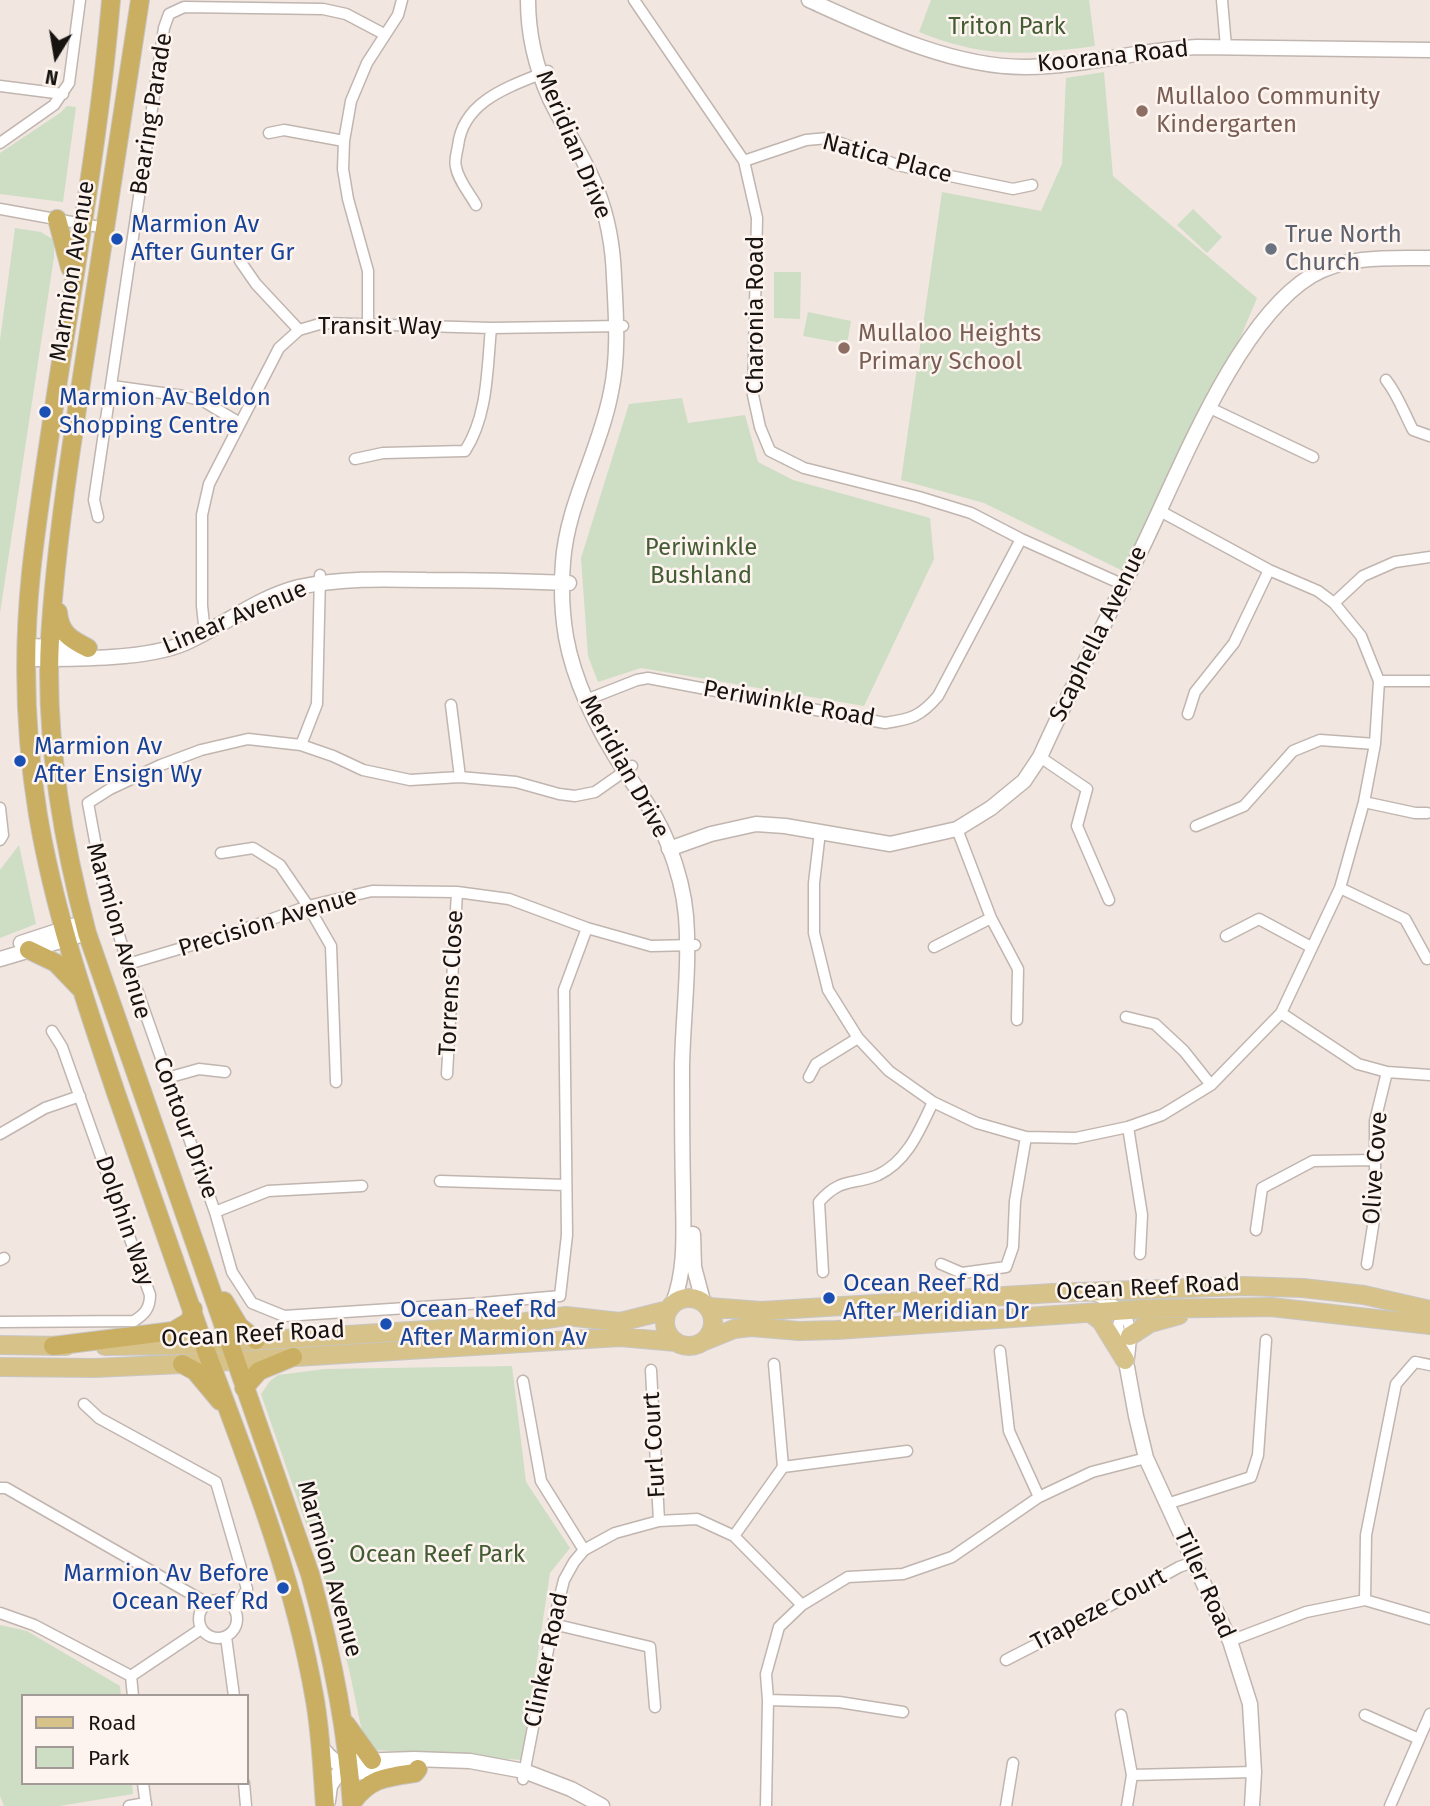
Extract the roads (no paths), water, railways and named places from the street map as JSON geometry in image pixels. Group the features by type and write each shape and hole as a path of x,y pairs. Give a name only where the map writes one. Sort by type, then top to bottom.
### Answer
{"highway":[{"name":"Marmion Avenue","path":"111,0 104,77 30,575 28,653 31,753 38,812 56,904 83,991 165,1237 228,1408 293,1603 315,1698 326,1806"},
{"name":"Marmion Avenue","path":"140,0 58,543 50,653 52,725 58,786 64,830 86,927 310,1574 332,1661 343,1722 352,1804"},
{"path":"57,219 73,278"},
{"path":"58,543 62,551 59,624 66,636 88,648"},
{"path":"29,950 58,965 83,991"},
{"path":"181,1203 198,1225 216,1283 229,1312 245,1333 256,1340"},
{"path":"53,1346 173,1331 190,1321 192,1309"},
{"path":"244,1388 258,1371 293,1357"},
{"path":"182,1364 195,1371 228,1408"},
{"path":"343,1722 372,1760"},
{"path":"352,1804 360,1790 377,1780 415,1773 418,1769"}],"main road":[{"name":"Ocean Reef Road","path":"706,1304 761,1311 1085,1291 1244,1286 1364,1294 1430,1310"},
{"path":"688,1297 706,1304 713,1314 712,1330 702,1342 689,1346 676,1342 667,1331 666,1316 671,1307 688,1297"},
{"name":"Ocean Reef Road","path":"0,1345 204,1344 508,1325 554,1317 586,1317 620,1322 639,1319 671,1307"},
{"name":"Ocean Reef Road","path":"702,1342 734,1329 751,1327 799,1331 837,1330 1206,1308 1271,1307 1430,1325"},
{"path":"1130,1336 1150,1323 1206,1308"},
{"path":"1092,1314 1101,1321 1126,1363"},
{"name":"Ocean Reef Road","path":"0,1367 96,1368 182,1364 620,1337 676,1342"}],"street":[{"path":"0,143 54,105 63,94 69,83 80,0"},
{"path":"368,325 368,271 348,199 343,169 344,141 351,101 367,62 398,15 402,0"},
{"name":"Meridian Drive","path":"528,0 529,28 544,72 595,167 607,195 619,238 623,371 616,407 577,530 566,578 578,652 589,698 674,847 691,945 693,1255 696,1279 706,1304"},
{"name":"Meridian Drive","path":"536,0 544,72"},
{"name":"Charonia Road","path":"634,0 744,161 757,218 753,395 760,427 770,451 804,468 971,513 1021,539 1124,585"},
{"name":"Koorana Road","path":"809,0 874,28 967,62 986,65 1049,66 1226,42 1430,50"},
{"name":"Koorana Road","path":"829,0 958,51 992,57 1045,58 1171,41 1430,42"},
{"path":"1222,0 1226,42"},
{"name":"Bearing Parade","path":"98,517 94,500 164,28 169,14 184,7 323,9 346,14 384,34"},
{"path":"476,205 456,167 459,138 471,111 491,96 525,78 544,72"},
{"path":"0,86 63,94"},
{"path":"270,133 284,130 344,141"},
{"name":"Natica Place","path":"744,161 806,140 828,138 897,165 1013,189 1032,186"},
{"path":"0,209 105,228"},
{"name":"Scaphella Avenue","path":"674,847 711,834 756,824 890,844 957,829 991,808 1024,781 1040,757 1210,408 1248,340 1277,304 1312,276 1370,258 1430,258"},
{"path":"240,261 256,284 299,330"},
{"name":"Transit Way","path":"204,629 202,515 209,484 279,348 299,330 323,323 491,328 620,326"},
{"path":"355,459 383,453 465,451 475,435 484,399 491,328"},
{"path":"1386,380 1396,392 1413,430 1430,436"},
{"path":"112,386 203,401 240,423"},
{"path":"1210,408 1313,457"},
{"path":"820,832 814,883 814,933 828,990 858,1038 890,1071 933,1102 977,1123 1026,1137 1076,1138 1128,1127 1162,1115 1211,1084 1281,1013 1340,888 1364,802 1375,744 1379,681 1361,636 1334,603 1318,591 1269,569 1160,511"},
{"name":"Periwinkle Road","path":"589,698 648,678 885,723 911,719 927,709 938,696 1021,539"},
{"path":"1334,603 1363,576 1395,562 1430,557"},
{"path":"1188,714 1195,692 1234,643 1269,569"},
{"name":"Linear Avenue","path":"50,653 154,643 184,635 320,579 566,578"},
{"path":"300,745 317,704 320,579"},
{"name":"Linear Avenue","path":"28,653 154,651 183,644 204,629"},
{"path":"1379,681 1430,681"},
{"path":"451,705 460,777"},
{"name":"Contour Drive","path":"587,928 565,990 567,1236 560,1296 284,1316 252,1303 232,1272 215,1212 128,964 103,884 88,803 110,789 160,765 201,750 248,739 300,745 363,770 410,779 460,777 516,782 575,796 595,792 629,769"},
{"path":"1196,826 1244,806 1293,751 1320,740 1375,744"},
{"path":"1040,757 1087,789 1077,826 1109,900"},
{"path":"1364,802 1427,813"},
{"path":"0,808 3,835 0,841"},
{"path":"957,829 991,918 1018,969 1017,1020"},
{"path":"222,853 253,848 280,865 309,906 331,946 335,1082"},
{"path":"1340,888 1405,919 1427,959"},
{"name":"Precision Avenue","path":"128,964 236,932 309,906 372,891 457,892 509,899 587,928 651,946 691,945"},
{"name":"Torrens Close","path":"447,1074 457,892"},
{"path":"934,947 991,918"},
{"path":"1226,936 1259,919 1311,947"},
{"path":"0,950 86,927"},
{"path":"0,959 29,950 65,933"},
{"name":"Meridian Drive","path":"671,1307 680,1285 683,1250 682,1063 691,945"},
{"path":"1281,1013 1358,1064 1387,1072 1430,1075"},
{"path":"1126,1017 1155,1024 1184,1051 1211,1084"},
{"name":"Dolphin Way","path":"0,1322 134,1321 150,1306 150,1295 80,1096 62,1047 52,1031"},
{"path":"809,1077 816,1064 858,1038"},
{"path":"167,1078 199,1069 225,1072"},
{"name":"Olive Cove","path":"1367,1264 1375,1213 1375,1121 1387,1072"},
{"path":"0,1133 45,1108 80,1096"},
{"path":"823,1272 819,1202 832,1187 879,1174 908,1151 933,1102"},
{"path":"1128,1127 1142,1215 1140,1254"},
{"path":"941,1264 961,1273 1006,1267 1013,1247 1015,1201 1026,1137"},
{"path":"1256,1230 1262,1188 1313,1161 1374,1160"},
{"path":"440,1181 566,1185"},
{"path":"215,1212 268,1191 362,1186"},
{"path":"1085,1291 1119,1307 1123,1312 1143,1289"},
{"name":"Tiller Road","path":"1123,1312 1129,1322 1130,1336 1126,1363"},
{"name":"Tiller Road","path":"1123,1312 1118,1325 1146,1458 1230,1641 1250,1704 1254,1772 1252,1806"},
{"path":"1167,1504 1251,1477 1258,1455 1266,1340"},
{"path":"1000,1351 1009,1431 1040,1497"},
{"path":"1365,1600 1366,1535 1396,1384 1415,1362 1430,1365"},
{"path":"734,1536 783,1467 774,1364"},
{"name":"Furl Court","path":"651,1370 659,1521"},
{"path":"523,1381 541,1481 584,1550"},
{"path":"84,1404 99,1418 216,1482 247,1589 235,1609"},
{"path":"783,1467 907,1451"},
{"path":"766,1806 766,1674 779,1627 802,1605 848,1577 903,1574 952,1558 1040,1497 1092,1472 1146,1458"},
{"path":"0,1488 18,1495 207,1603 226,1601 235,1609 238,1622 231,1634 213,1638 201,1629 199,1616 207,1603"},
{"name":"Clinker Road","path":"524,1775 564,1580 584,1550 615,1533 659,1521 697,1519 734,1536 802,1605"},
{"name":"Trapeze Court","path":"1006,1660 1193,1562"},
{"path":"1230,1641 1306,1612 1365,1600 1430,1619"},
{"path":"0,1613 34,1625 131,1676"},
{"path":"553,1624 650,1647 655,1707"},
{"path":"131,1676 201,1629"},
{"path":"226,1637 234,1694"},
{"path":"131,1676 133,1694"},
{"path":"768,1700 839,1702 903,1712"},
{"path":"1390,1806 1430,1714"},
{"path":"1121,1715 1132,1775 1127,1806"},
{"path":"1365,1715 1419,1740"},
{"path":"321,1747 336,1762 357,1774 418,1769 467,1769 524,1775 587,1806"},
{"path":"326,1806 337,1775 355,1761 372,1760 470,1761 571,1789 602,1806"},
{"path":"1006,1806 1013,1763"},
{"path":"1132,1775 1254,1772"},
{"path":"129,1806 146,1805 144,1785"},
{"path":"244,1785 246,1806"}],"place":[{"name":"Mullaloo Community Kindergarten","path":"1142,111"},
{"name":"Marmion Av After Gunter Gr","path":"117,239"},
{"name":"True North Church","path":"1271,249"},
{"name":"Mullaloo Heights Primary School","path":"844,348"},
{"name":"Marmion Av Beldon Shopping Centre","path":"45,412"},
{"name":"Marmion Av After Ensign Wy","path":"20,761"},
{"name":"Ocean Reef Rd After Meridian Dr","path":"829,1298"},
{"name":"Ocean Reef Rd After Marmion Av","path":"386,1324"},
{"name":"Marmion Av Before Ocean Reef Rd","path":"283,1588"}],"park label":[{"name":"Triton Park","path":"1007,27"},
{"name":"Periwinkle Bushland","path":"701,562"},
{"name":"Ocean Reef Park","path":"437,1555"}]}
